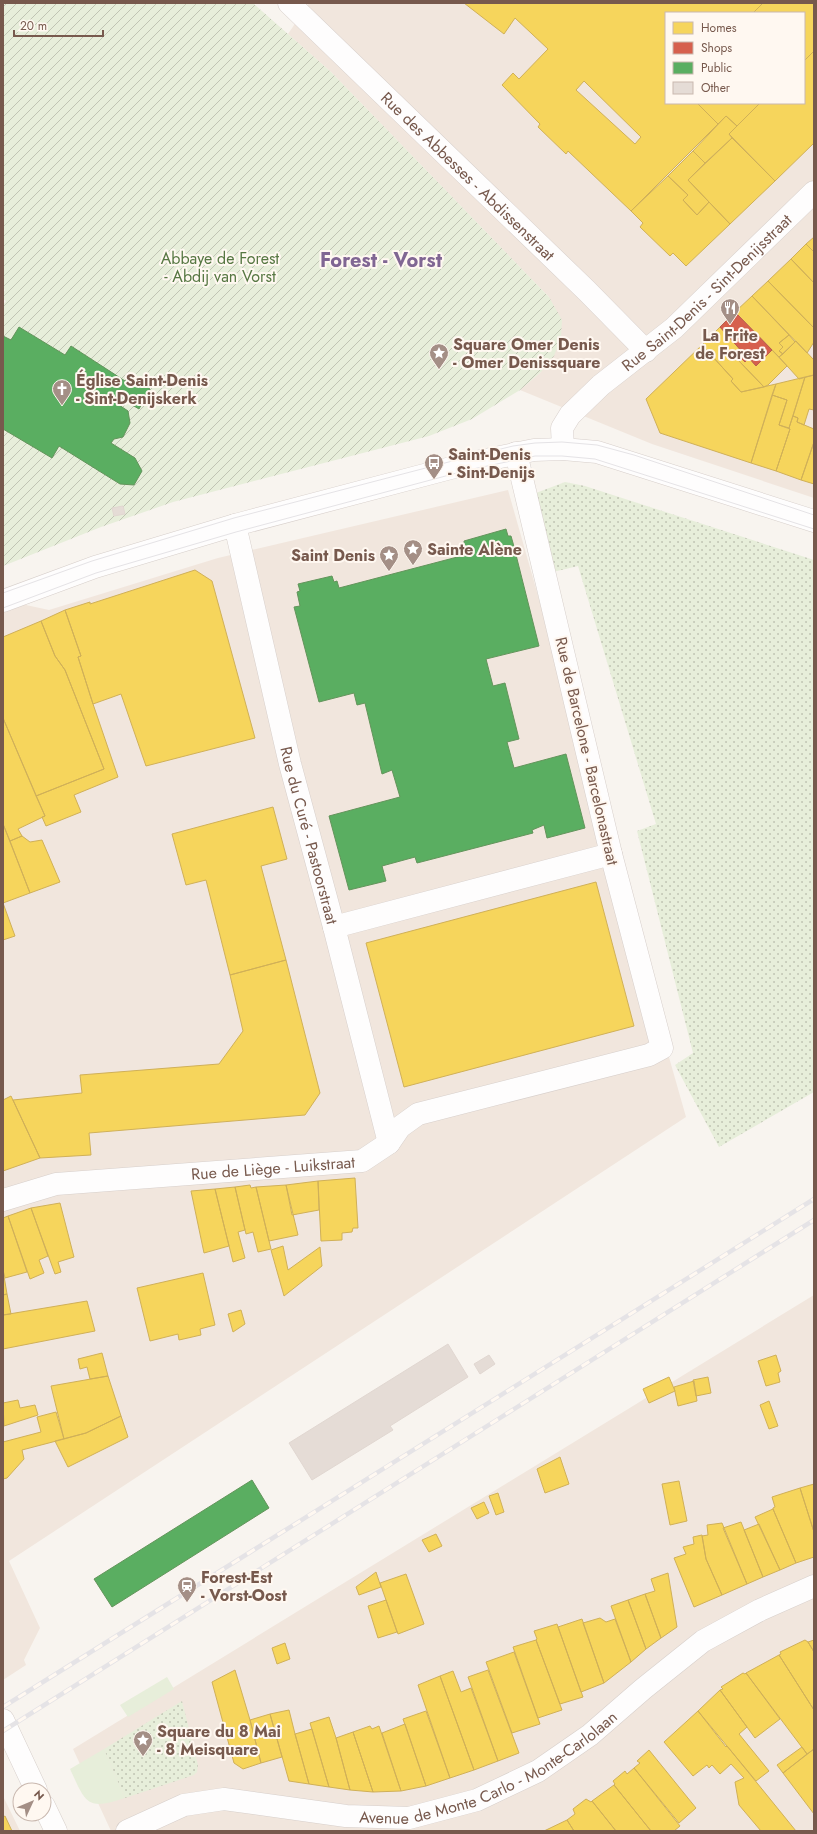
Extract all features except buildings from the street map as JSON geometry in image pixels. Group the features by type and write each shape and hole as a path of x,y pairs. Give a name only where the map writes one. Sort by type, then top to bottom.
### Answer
{"street":[{"name":"Rue des Abbesses - Abdissenstraat","path":"289,3 582,286 646,351"},
{"name":"Rue Saint-Denis - Sint-Denijsstraat","path":"562,449 562,428 565,421 601,385 674,328 814,192"},
{"path":"3,601 95,567 235,525 516,453 534,450 562,449 597,452 814,521"},
{"name":"Rue de Barcelone - Barcelonastraat","path":"516,453 611,854 662,1048"},
{"name":"Rue du Curé - Pastoorstraat","path":"235,525 290,764 334,927 389,1143"},
{"path":"334,927 611,854"},
{"name":"Rue de Liège - Luikstraat","path":"3,1200 56,1184 362,1161 389,1143 400,1127 418,1114 649,1055 662,1048"},
{"name":"Avenue de Monte Carlo - Monte-Carlolaan","path":"127,1831 184,1805 224,1800 346,1816 409,1818 477,1800 538,1771 590,1735 643,1689 703,1642 760,1610 814,1586"},
{"path":"3,1720 32,1782"}],"shaded area":[{"path":"309,3 814,3 814,498 652,444 520,390 541,372 549,297 331,72 288,34"},
{"path":"508,490 686,1117 9,1561 40,1628 24,1660 26,1665 3,1680 3,600 49,610 218,558"},
{"path":"814,1295 814,1831 111,1831 73,1749"},
{"path":"3,1796 12,1815 12,1822 16,1822 20,1831 3,1831"}],"green space":[{"name":"Abbaye de Forest - Abdij van Vorst","path":"3,3 253,3 331,72 549,297 562,320 561,337 554,356 541,372 520,390 472,419 429,436 173,502 101,527 3,566 3,305 6,301 3,299 3,293 5,290 3,288"},
{"path":"565,482 585,486 814,560 814,1092 719,1147 675,1065 693,1053 637,831 656,824 578,566 553,572 536,493"},
{"path":"167,1677 174,1689 128,1717 120,1705"},
{"name":"Square du 8 Mai - 8 Meisquare","path":"182,1701 198,1765 197,1772 194,1775 125,1798 104,1749"},
{"path":"104,1749 125,1798 102,1804 95,1804 84,1797 70,1769"}],"tram line":[{"path":"3,593 92,561 234,518 464,458 513,446 535,443 562,442 597,445 634,455 814,515"},
{"path":"3,608 96,573 236,532 468,470 535,456 562,456 595,459 814,529"}],"railway":[{"path":"3,1707 814,1199"},
{"path":"3,1731 814,1220"}],"place":[{"name":"La Frite de Forest","path":"730,325"},
{"name":"Square Omer Denis - Omer Denissquare","path":"439,370"},
{"name":"Église Saint-Denis - Sint-Denijskerk","path":"62,406"},
{"name":"Saint-Denis - Sint-Denijs","path":"434,480"},
{"name":"Sainte Alène","path":"413,566"},
{"name":"Saint Denis","path":"389,572"},
{"name":"Forest-Est - Vorst-Oost","path":"187,1603"},
{"name":"Square du 8 Mai - 8 Meisquare","path":"143,1757"}],"district":[{"name":"Forest - Vorst","path":"381,260"}]}
